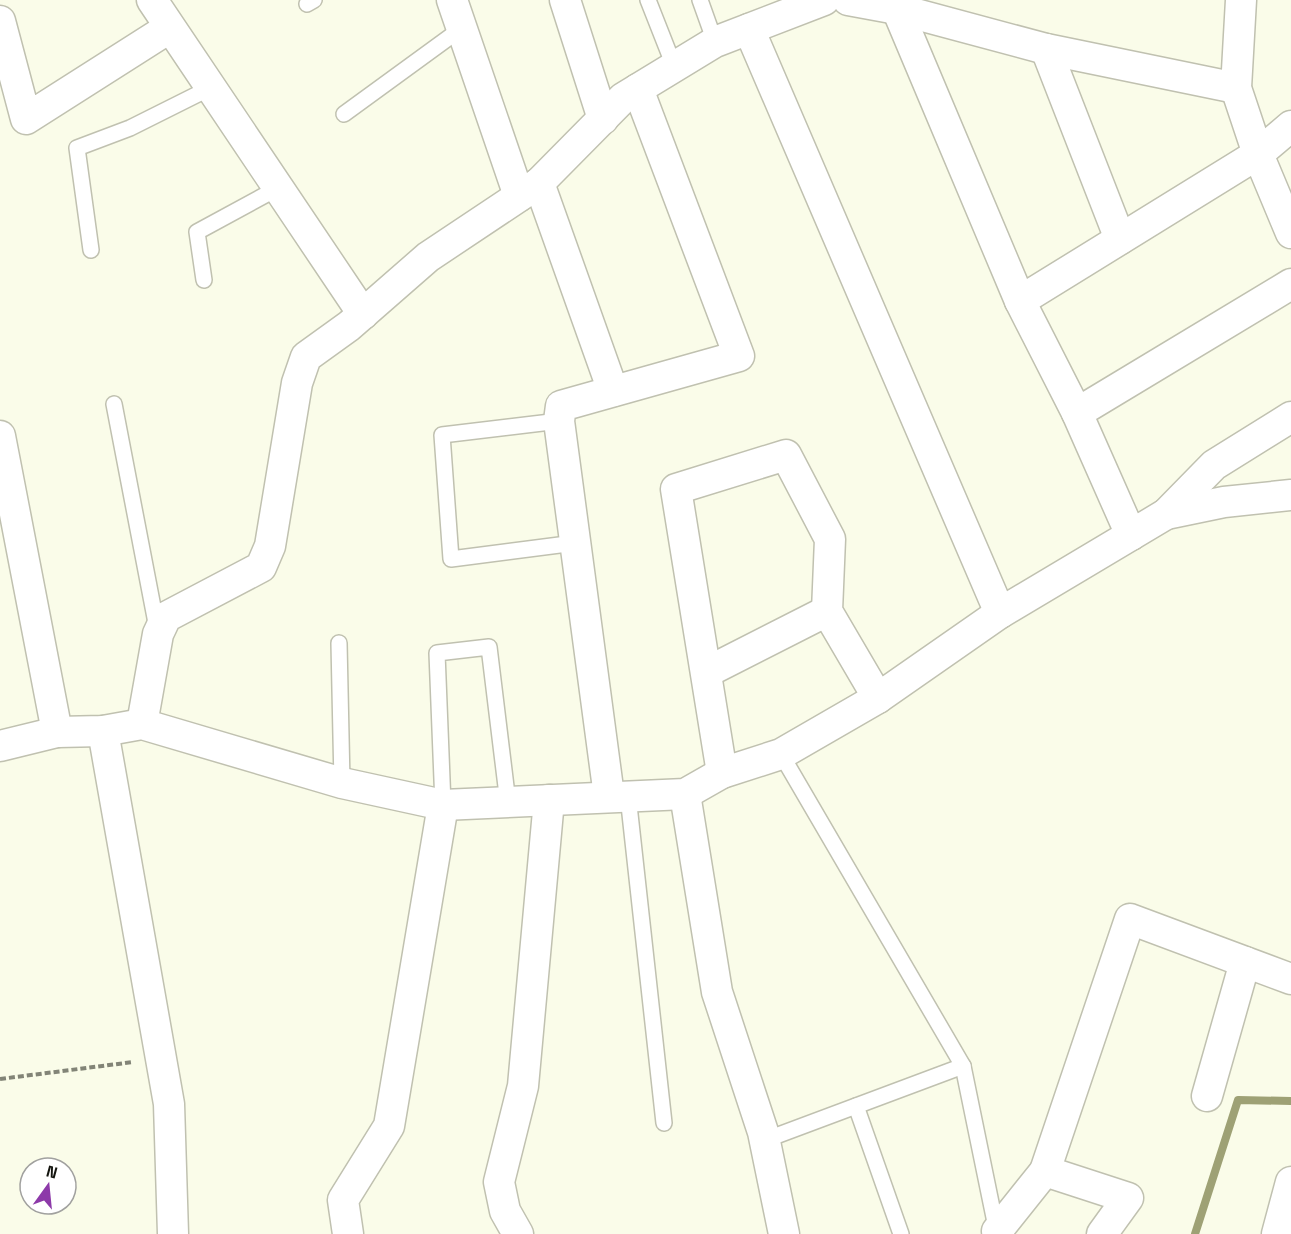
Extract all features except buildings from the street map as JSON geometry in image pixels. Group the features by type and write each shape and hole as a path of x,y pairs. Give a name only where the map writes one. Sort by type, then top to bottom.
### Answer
{"street":[{"path":"452,0 614,391"},
{"path":"565,0 603,119"},
{"path":"142,724 158,634 166,617 261,567 270,546 297,383 306,357 363,314 428,257 529,190 623,98 715,42 824,0"},
{"path":"848,0 898,5 1046,50 1236,88"},
{"path":"1241,0 1236,88 1258,154 1291,233"},
{"path":"898,5 1020,301 1077,413 1131,535"},
{"path":"0,21 26,119 164,10 210,88 363,314"},
{"path":"749,29 1000,613"},
{"path":"1046,50 1120,239"},
{"path":"619,796 575,543 559,421 561,406 739,356 638,89"},
{"path":"1020,301 1258,154 1291,126"},
{"path":"1077,413 1291,284"},
{"path":"0,746 57,732 103,731 142,724 342,783 443,805 685,794 722,773 781,754 878,698 1000,613 1166,514 1215,465 1291,417"},
{"path":"0,436 4,477 57,732"},
{"path":"722,773 676,489 786,455 830,539 827,611 878,698"},
{"path":"1166,514 1224,502 1291,495"},
{"path":"707,672 827,611"},
{"path":"103,731 169,1104 173,1234"},
{"path":"685,794 717,992 765,1140 784,1234"},
{"path":"518,1234 505,1211 499,1182 523,1086 549,800"},
{"path":"348,1234 343,1200 388,1126 443,805"},
{"path":"996,1232 1045,1171 1130,919 1291,979"},
{"path":"1207,1096 1245,962"},
{"path":"1045,1171 1128,1198 1102,1234"},
{"path":"1277,1234 1291,1182"}],"lane":[{"path":"648,0 674,66"},
{"path":"700,0 715,42"},
{"path":"344,114 462,28"},
{"path":"91,250 77,148 129,128 210,88"},
{"path":"204,280 197,232 278,188"},
{"path":"114,404 158,634"},
{"path":"559,421 442,435 451,560 575,543"},
{"path":"339,643 342,783"},
{"path":"443,805 437,653 489,647 508,802"},
{"path":"781,754 963,1066 996,1232"},
{"path":"619,796 664,1123"},
{"path":"765,1140 963,1066"},
{"path":"856,1106 901,1234"}],"path":[{"path":"0,1079 161,1058"}],"waterway":[{"path":"1195,1234 1238,1100 1291,1101"}]}
